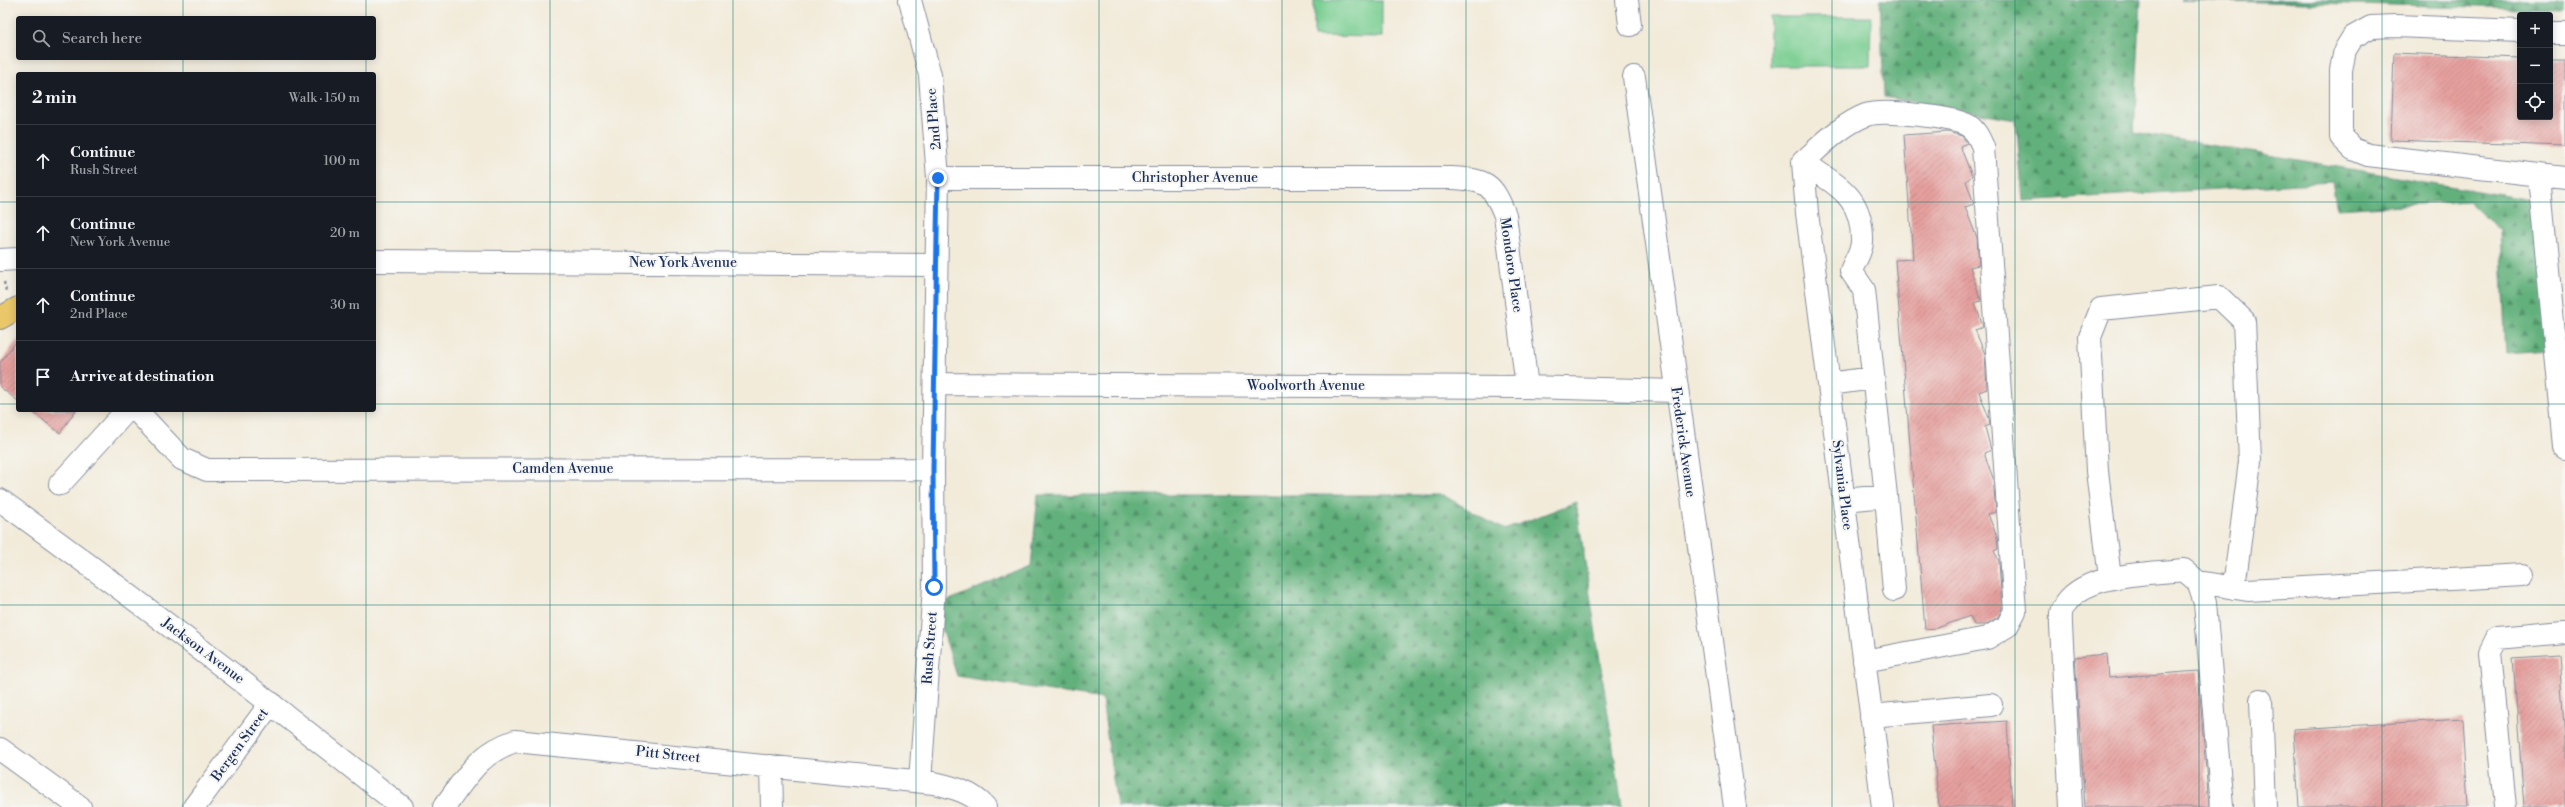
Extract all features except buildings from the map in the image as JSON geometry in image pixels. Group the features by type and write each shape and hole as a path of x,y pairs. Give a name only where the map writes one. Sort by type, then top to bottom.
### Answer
{"main road":[{"path":"0,318 16,309"}],"street":[{"name":"2nd Place","path":"910,0 930,75 938,178 936,265"},
{"path":"1627,0 1630,25"},
{"path":"2517,31 2396,26 2371,28 2353,37 2345,50 2341,70 2341,137 2353,149 2368,155 2539,177 2565,178"},
{"path":"2553,33 2565,33"},
{"name":"Frederick Avenue","path":"1634,77 1676,391 1735,807"},
{"path":"1864,661 1987,638 2007,626 2015,611 1983,147 1976,132 1966,124 1892,112 1867,114 1835,133 1803,162 1849,194 1857,210 1862,243 1851,271 1864,290 1886,496 1894,590"},
{"name":"Sylvania Place","path":"1803,162 1829,384 1883,807"},
{"path":"2539,177 2565,447"},
{"name":"Christopher Avenue","path":"938,178 1452,178"},
{"name":"Mondoro Place","path":"1452,178 1472,179 1486,183 1498,198 1505,215 1527,387"},
{"path":"0,260 16,259"},
{"name":"New York Avenue","path":"376,261 936,265"},
{"name":"Rush Street","path":"920,781 934,587 933,469 937,322 936,265"},
{"path":"2110,578 2097,471 2090,337 2101,309 2219,297 2244,321 2250,462 2234,588"},
{"path":"1829,384 1873,378"},
{"name":"Woolworth Avenue","path":"936,384 1527,387 1676,391"},
{"path":"60,484 125,412"},
{"name":"Camden Avenue","path":"138,412 182,460 193,466 207,470 933,469"},
{"path":"1844,500 1886,496"},
{"name":"Jackson Avenue","path":"0,500 98,571 271,703 402,807"},
{"path":"2071,807 2061,626 2062,608 2074,593 2100,580 2184,570 2198,582 2205,603 2222,807"},
{"path":"2198,582 2248,590 2523,575"},
{"path":"2505,807 2490,652 2493,643 2497,638 2565,632"},
{"path":"2261,700 2265,807"},
{"name":"Bergen Street","path":"194,807 271,703"},
{"path":"1871,716 1991,705"},
{"name":"Pitt Street","path":"444,807 486,755 497,748 516,741 920,781 952,786 968,794 985,807"},
{"path":"0,748 80,807"},
{"path":"771,766 772,807"}],"green space":[{"path":"1314,0 1382,0 1382,37 1314,36"},
{"path":"1880,0 2141,0 2134,132 2548,203 2561,349 2506,353 2500,231 2468,201 2337,209 2332,182 2023,201 2016,119 1884,97"},
{"path":"2180,0 2565,0 2565,9 2563,9"},
{"path":"1770,17 1871,17 1870,66 1770,66"},
{"path":"1038,495 1443,495 1504,530 1576,502 1622,807 1117,807 1102,699 957,676 935,606 1031,566"}],"route":[{"path":"934,587 933,469 936,384 938,178"}]}
